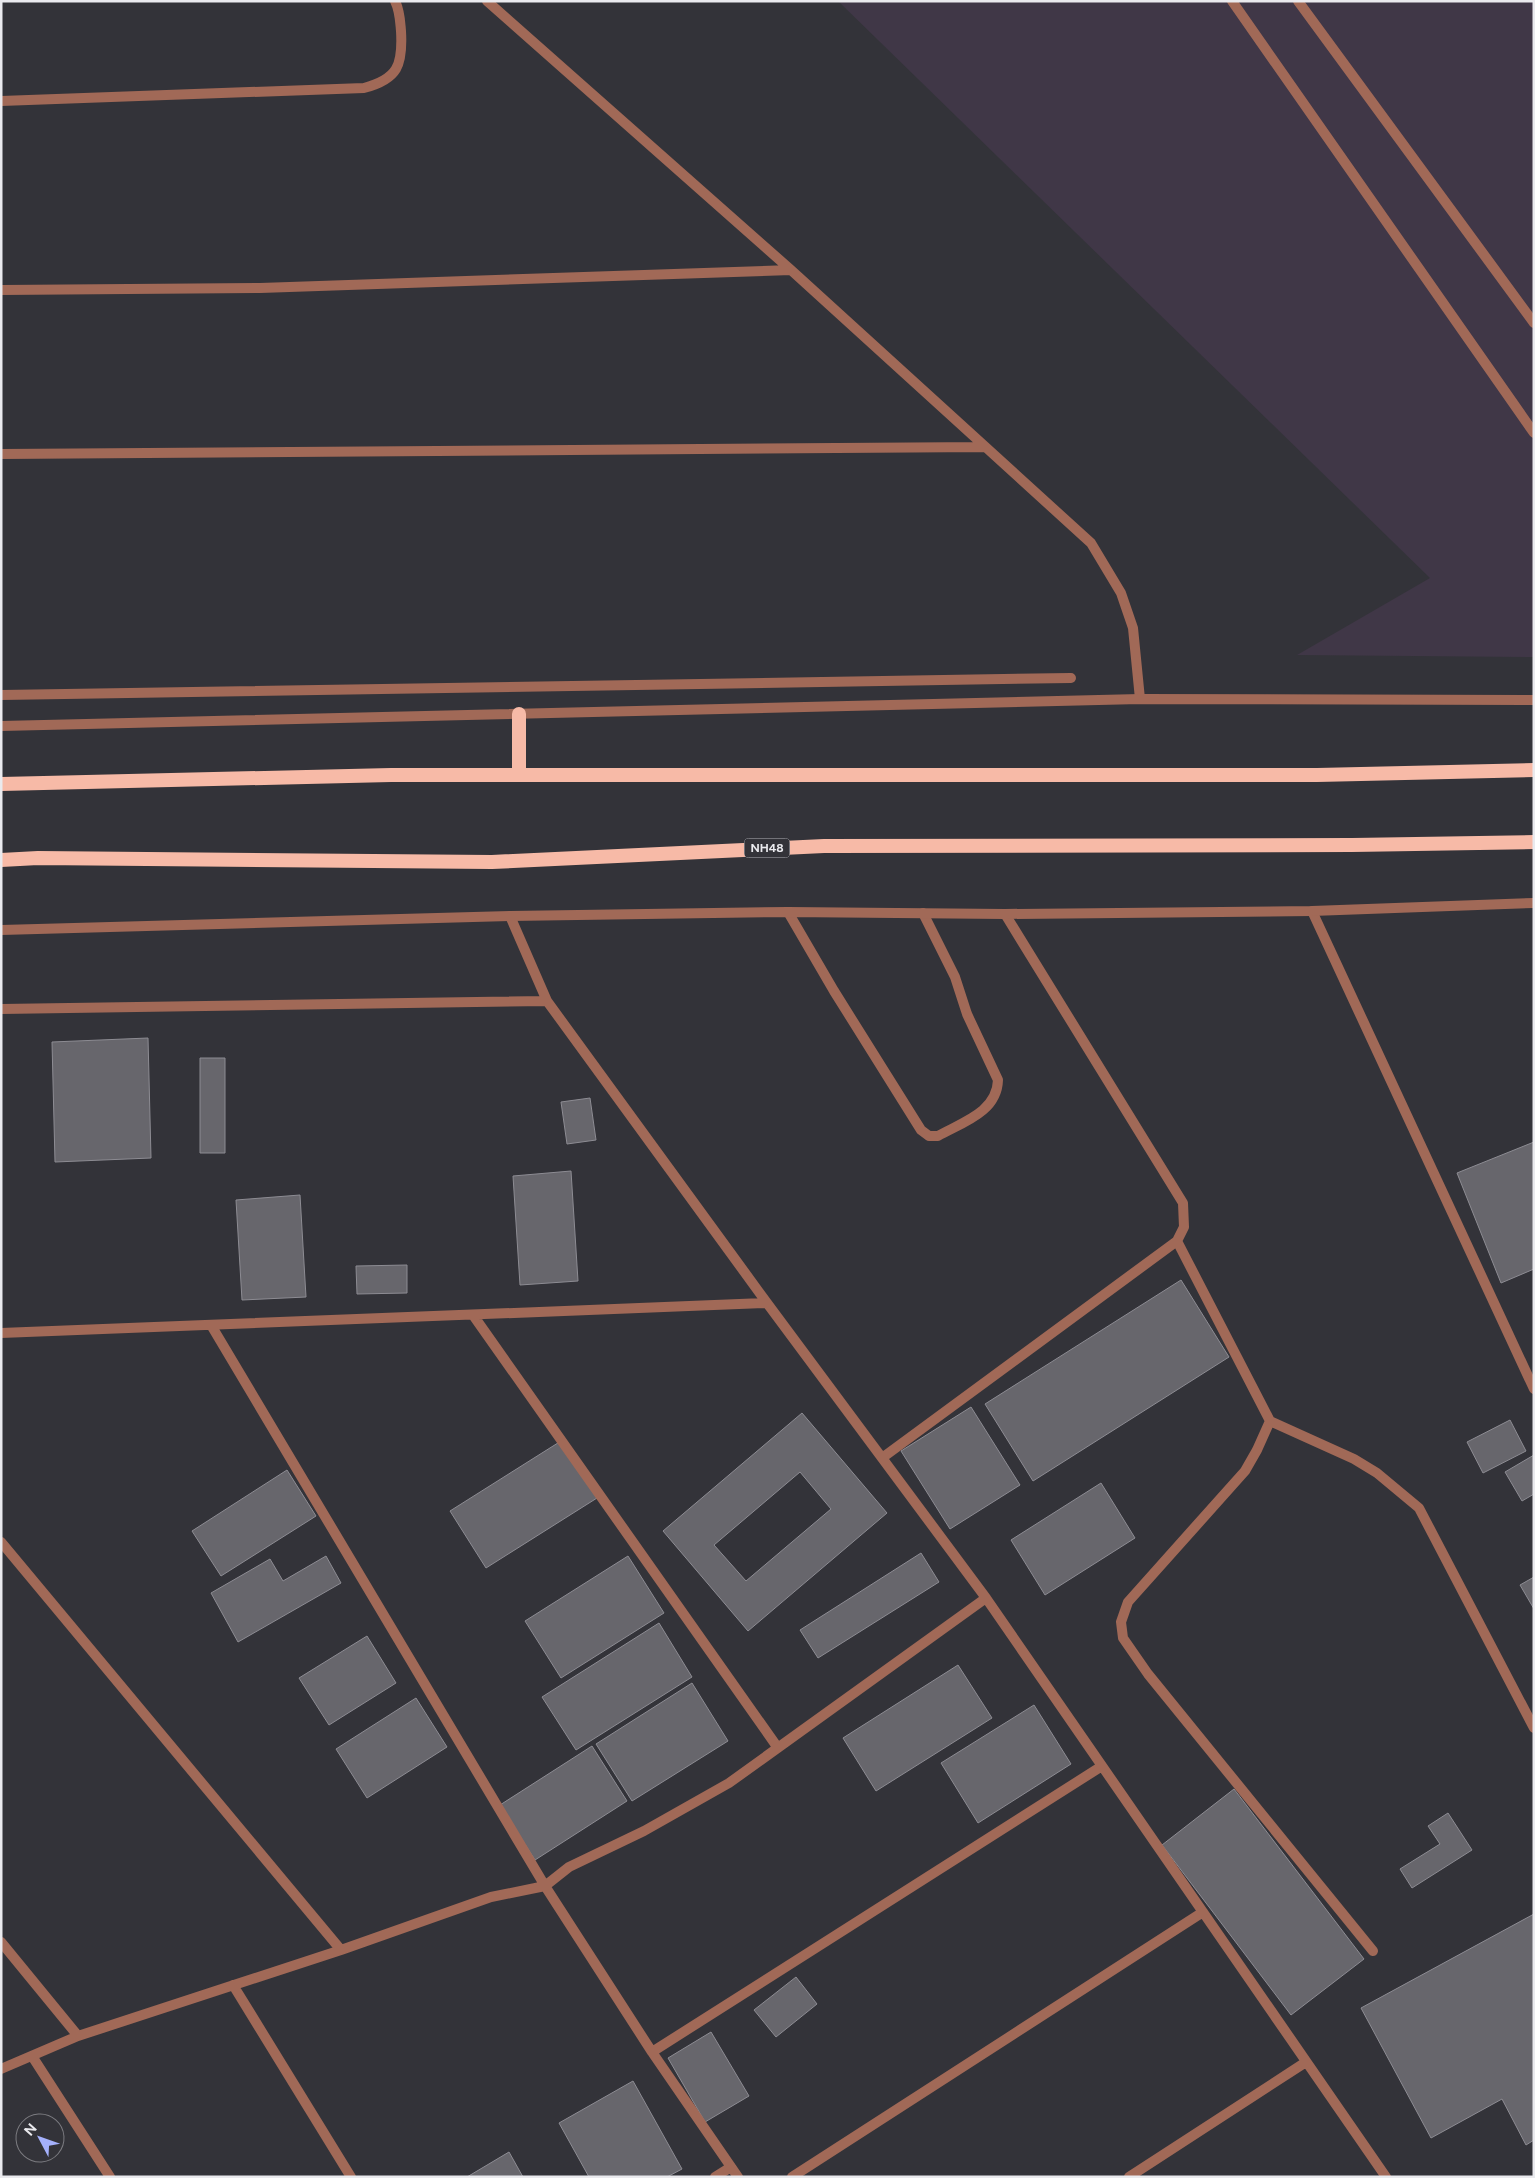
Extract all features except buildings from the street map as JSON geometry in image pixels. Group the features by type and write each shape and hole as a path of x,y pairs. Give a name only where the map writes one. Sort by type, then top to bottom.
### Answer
{"highway":[{"path":"519,714 519,775"},
{"path":"1,784 391,775 1317,775 1534,770"},
{"name":"NH48","path":"1,860 38,858 492,862 824,846 1352,845 1534,842"}],"street":[{"path":"1,101 364,88 382,83 398,67 402,49 399,10 395,1"},
{"path":"487,1 791,270 1091,543 1122,593 1133,628 1140,699"},
{"path":"1232,1 1534,433"},
{"path":"1298,1 1534,322"},
{"path":"1,290 260,288 791,270"},
{"path":"1,454 985,448"},
{"path":"1,695 1071,678"},
{"path":"1,726 1140,699 1534,700"},
{"path":"1,930 510,916 788,912 1005,914 1312,911 1534,904"},
{"path":"1312,911 1534,1389"},
{"path":"788,912 834,991 920,1130 929,1136 938,1136 988,1108 997,1092 998,1080 968,1014 955,977 923,913"},
{"path":"882,1458 1177,1241 1184,1227 1183,1203 1005,914"},
{"path":"510,916 547,1001 767,1303 986,1598 1386,2177"},
{"path":"1,1009 547,1001"},
{"path":"1177,1241 1270,1421 1354,1459 1377,1473 1419,1508 1534,1728"},
{"path":"1,1333 767,1303"},
{"path":"473,1315 778,1748"},
{"path":"211,1325 545,1886 652,2052 738,2177"},
{"path":"1270,1421 1257,1450 1244,1471 1128,1602 1121,1622 1122,1638 1148,1674 1373,1951"},
{"path":"1,1542 341,1950"},
{"path":"1,2069 78,2036 341,1950 490,1897 545,1886 569,1867 644,1831 729,1783 986,1598"},
{"path":"652,2052 1102,1766"},
{"path":"792,2177 1203,1912"},
{"path":"1,1942 78,2036"},
{"path":"233,1985 351,2177"},
{"path":"32,2056 110,2177"},
{"path":"1129,2177 1306,2062"},
{"path":"715,2177 732,2167"}],"shaded area":[{"path":"838,1 1534,1 1534,657 1297,655 1430,578"}]}
